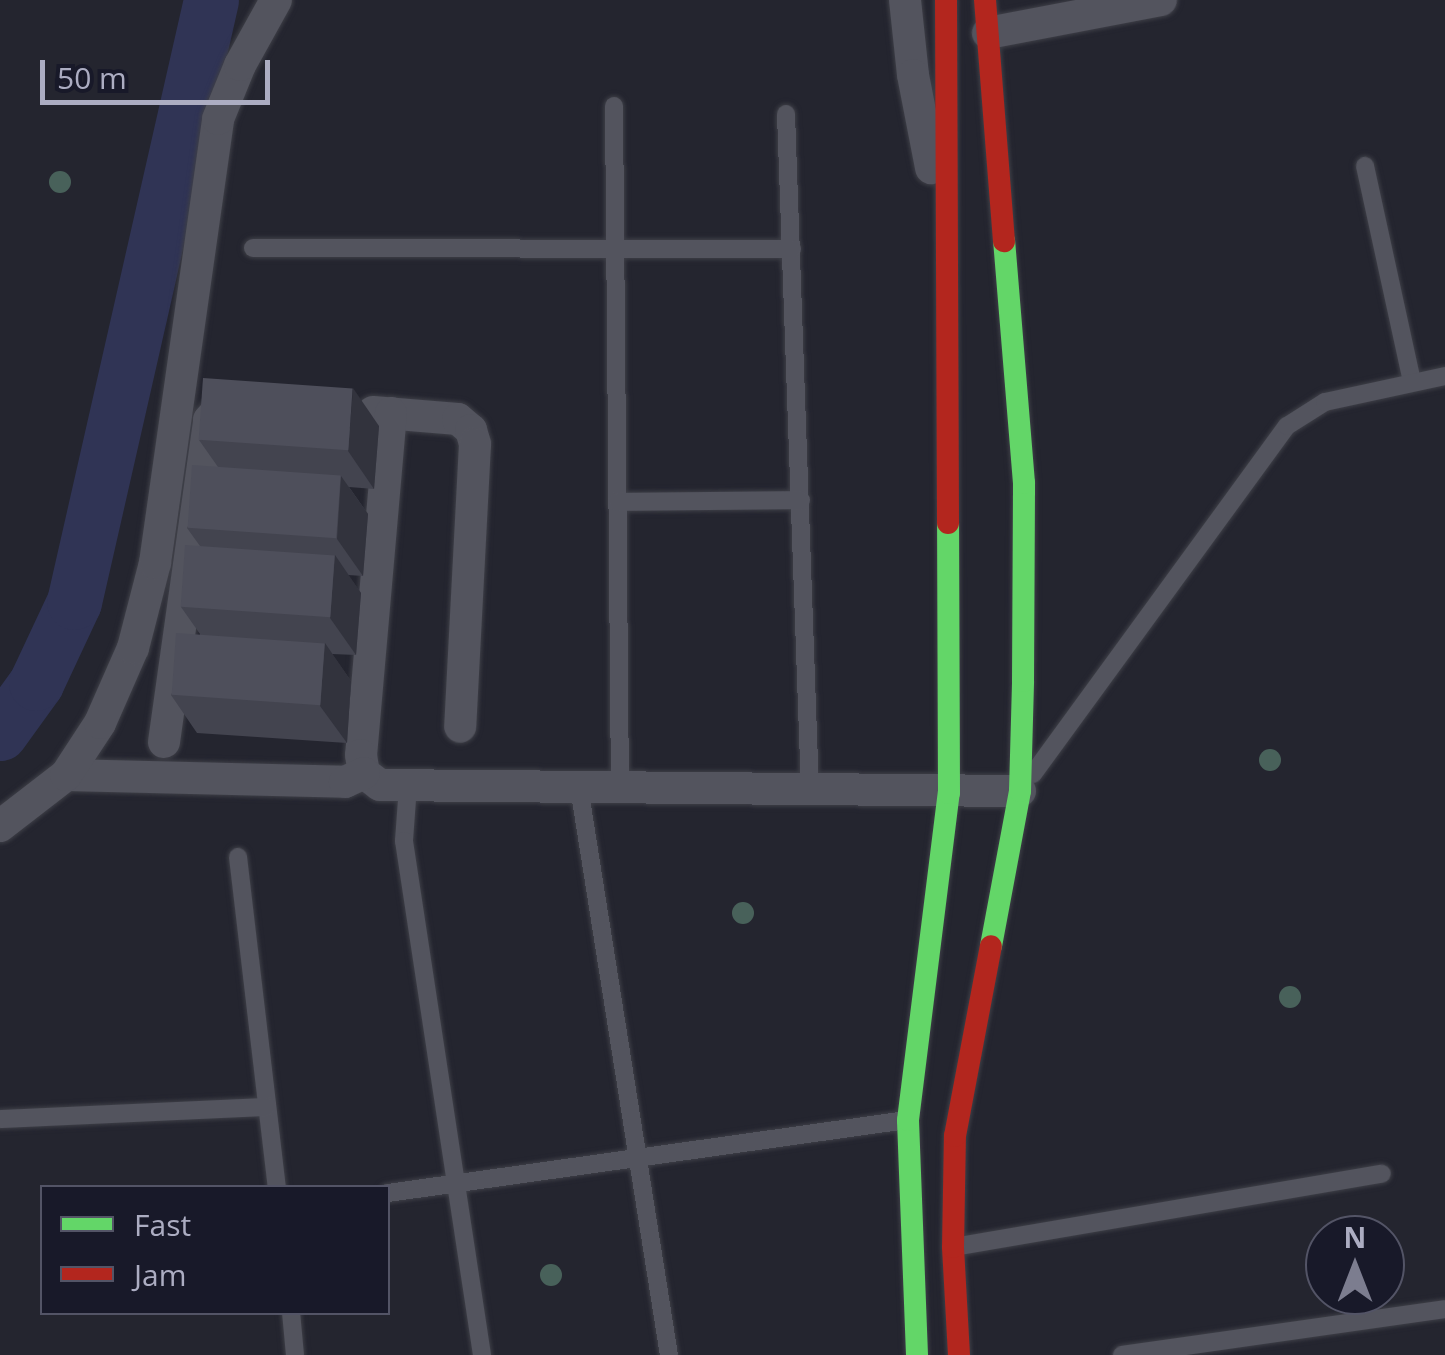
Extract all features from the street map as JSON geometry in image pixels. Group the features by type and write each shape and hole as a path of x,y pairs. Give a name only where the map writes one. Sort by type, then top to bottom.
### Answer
{"street":[{"path":"0,826 66,775 100,724 133,648 155,563 218,119 240,65 276,0"},
{"path":"905,0 913,75 948,254"},
{"path":"917,1355 908,1120 949,794 958,484 948,254 946,0"},
{"path":"959,1355 953,1247 955,1136 962,1082 1020,791 1014,483 986,16 1161,0"},
{"path":"164,742 209,420 215,411 242,406"},
{"path":"335,410 458,419 471,430 475,444 460,727"},
{"path":"391,413 360,755 364,774 380,785 949,794 1020,791"},
{"path":"198,492 235,495"},
{"path":"346,504 383,506"},
{"path":"188,574 225,576"},
{"path":"338,584 376,587"},
{"path":"176,654 215,656"},
{"path":"330,664 369,667"},
{"path":"66,775 345,782 364,774"}],"lane":[{"path":"614,106 620,787"},
{"path":"786,114 810,790"},
{"path":"1365,166 1412,382"},
{"path":"253,248 792,250"},
{"path":"1020,791 1286,426 1326,402 1445,376"},
{"path":"618,502 801,500"},
{"path":"408,786 404,841 460,1183 482,1355"},
{"path":"579,787 668,1355"},
{"path":"238,857 277,1185"},
{"path":"0,1119 268,1108"},
{"path":"390,1193 908,1120"},
{"path":"953,1247 1382,1174"},
{"path":"1122,1355 1445,1310"},
{"path":"290,1315 295,1355"}],"building":[{"path":"203,378 353,388 348,450 199,440"},
{"path":"192,465 341,475 336,538 188,528"},
{"path":"185,545 335,555 330,617 181,607"},
{"path":"176,633 325,643 320,705 172,695"}],"waterway":[{"path":"0,733 36,683 74,602 211,0"}],"traffic: fast":[{"path":"991,946 1020,791 1023,681 1024,483 1004,241"},
{"path":"917,1355 908,1120 949,793 948,523"}],"traffic: jam":[{"path":"946,0 948,523"},
{"path":"985,0 1004,241"},
{"path":"959,1355 953,1247 955,1136 991,946"}]}
